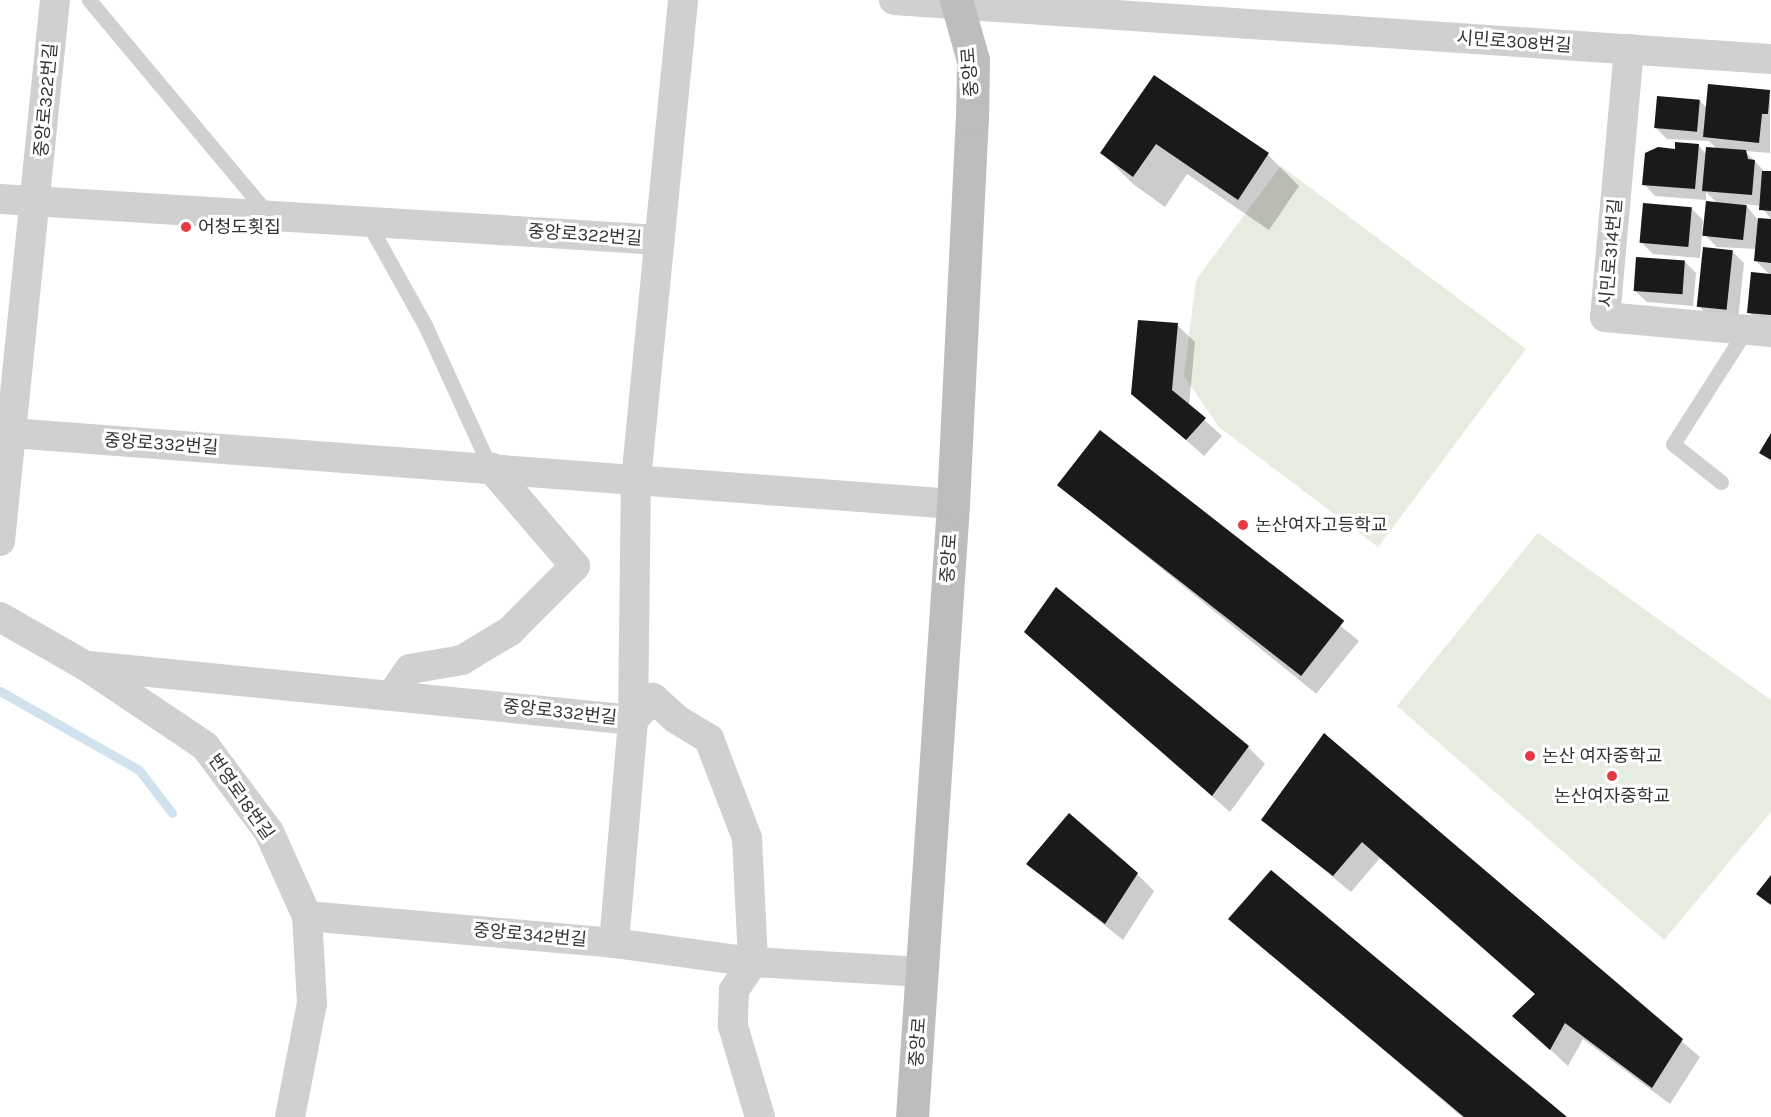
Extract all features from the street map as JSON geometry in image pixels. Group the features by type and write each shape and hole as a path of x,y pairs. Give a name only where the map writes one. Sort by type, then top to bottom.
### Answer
{"street":[{"name":"중앙로322번길","path":"36,200 56,0"},
{"name":"중앙로322번길","path":"0,199 660,240 683,0"},
{"path":"894,0 958,3"},
{"name":"시민로308번길","path":"958,3 1257,13 1629,49 1771,59"},
{"name":"중앙로","path":"912,1117 953,504 973,60 958,3"},
{"name":"시민로314번길","path":"1629,49 1605,317 1759,331"},
{"path":"0,542 36,200"},
{"name":"중앙로332번길","path":"86,666 393,693 633,720 636,480 660,240"},
{"name":"중앙로332번길","path":"11,433 490,467 953,504"},
{"path":"393,693 410,669 462,660 510,631 575,566 490,467"},
{"name":"번영로18번길","path":"0,617 86,666 205,746 268,832 307,916 312,1003 290,1117"},
{"path":"614,943 633,720 654,698 676,719 709,739 747,838 753,962 734,990 733,1026 760,1117"},
{"name":"중앙로342번길","path":"307,916 614,943 753,962 923,972"}],"lane":[{"path":"89,0 269,215"},
{"path":"367,221 426,325 490,467"},
{"name":"시민로314번길","path":"1721,482 1673,444 1759,331"}],"shaded area":[{"path":"1281,166 1526,349 1378,547 1219,427 1184,376 1196,280"},
{"path":"1538,533 1771,700 1771,812 1664,940 1397,706"}],"building":[{"path":"1154,75 1269,153 1238,200 1156,144 1133,177 1100,153"},
{"path":"1708,84 1770,90 1768,114 1762,114 1759,143 1703,137"},
{"path":"1657,96 1700,100 1697,132 1654,128"},
{"path":"1675,142 1699,144 1695,189 1642,185 1645,153 1658,147 1675,149"},
{"path":"1706,147 1746,150 1748,159 1755,160 1752,195 1702,191"},
{"path":"1762,171 1771,171 1771,211 1759,210"},
{"path":"1706,201 1747,205 1743,240 1702,236"},
{"path":"1643,203 1692,207 1688,247 1640,243"},
{"path":"1758,218 1771,219 1771,263 1754,261"},
{"path":"1703,247 1733,250 1727,310 1697,307"},
{"path":"1636,257 1685,260 1683,294 1634,291"},
{"path":"1751,272 1771,274 1771,315 1747,313"},
{"path":"1138,320 1178,323 1172,390 1206,418 1186,440 1131,394"},
{"path":"1100,430 1344,621 1301,676 1057,485"},
{"path":"1771,433 1771,460 1759,453"},
{"path":"1056,587 1249,746 1212,796 1024,632"},
{"path":"1324,733 1683,1039 1652,1088 1565,1023 1550,1050 1512,1016 1535,994 1362,842 1333,876 1261,820"},
{"path":"1069,813 1138,873 1105,924 1026,864"},
{"path":"1271,870 1567,1117 1464,1117 1228,919"},
{"path":"1771,875 1771,905 1756,894"}],"waterway":[{"path":"0,691 139,770 172,813"}],"place":[{"name":"어청도횟집","path":"186,227"},
{"name":"논산여자고등학교","path":"1243,525"},
{"name":"논산 여자중학교","path":"1530,756"},
{"name":"논산여자중학교","path":"1612,776"}]}
